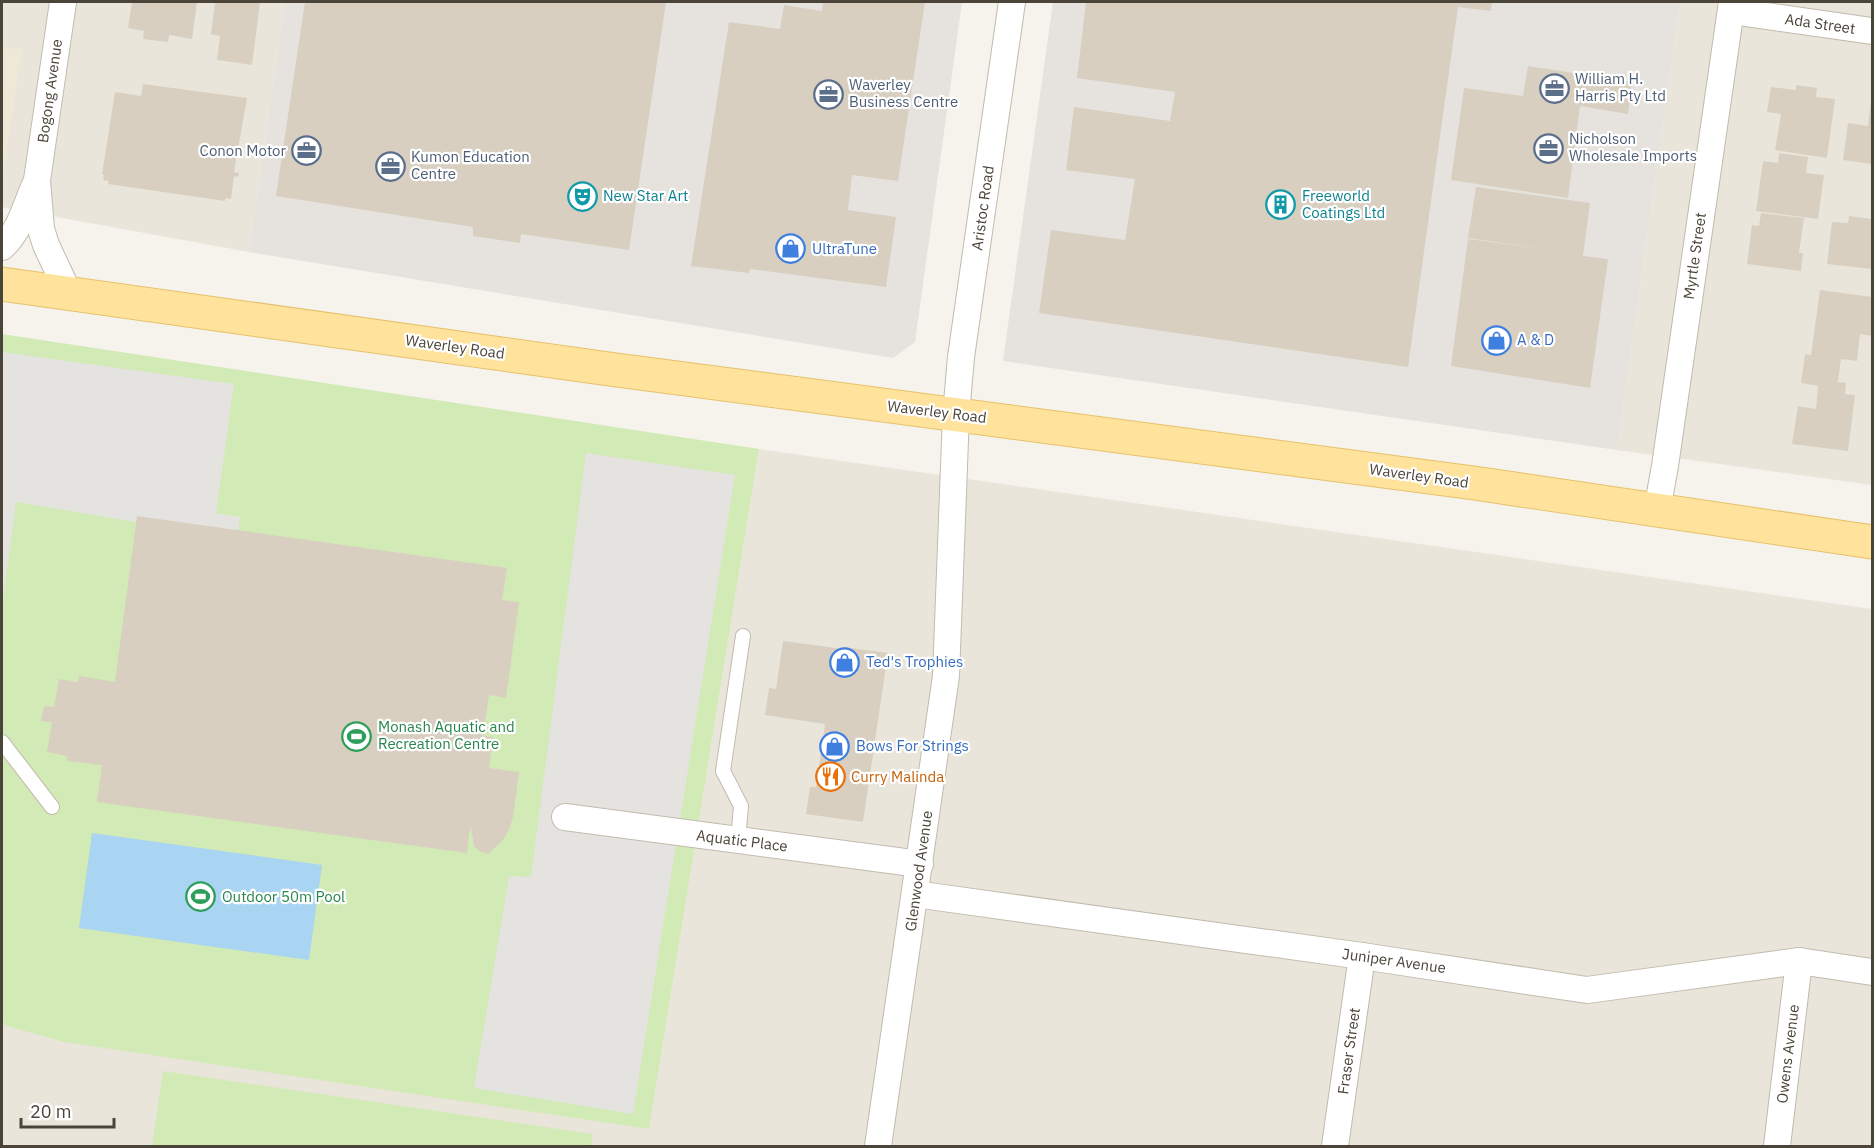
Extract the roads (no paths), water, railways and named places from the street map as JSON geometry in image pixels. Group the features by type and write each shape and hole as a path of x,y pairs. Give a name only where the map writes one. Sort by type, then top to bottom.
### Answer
{"main road":[{"name":"Waverley Road","path":"2,284 1474,483 1872,542"}],"street":[{"name":"Bogong Avenue","path":"63,2 37,180 41,229 50,256 69,294"},
{"name":"Aristoc Road","path":"956,414 1012,2"},
{"name":"Ada Street","path":"1732,6 1872,31"},
{"name":"Myrtle Street","path":"1657,510 1732,6"},
{"name":"Bogong Avenue","path":"2,247 20,223 37,180"},
{"name":"Glenwood Avenue","path":"878,1146 946,676 956,414"},
{"name":"Aquatic Place","path":"565,817 920,864"},
{"name":"Juniper Avenue","path":"915,894 1362,956 1587,990 1799,961 1872,972"},
{"name":"Fraser Street","path":"1335,1146 1362,956"},
{"name":"Owens Avenue","path":"1777,1146 1799,961"}],"lane":[{"path":"738,840 741,806 723,771 743,636"},
{"path":"2,742 52,807"}],"water":[{"name":"Outdoor 50m Pool","path":"92,833 322,865 309,960 79,928"}],"place":[{"name":"William H. Harris Pty Ltd","path":"1554,88"},
{"name":"Waverley Business Centre","path":"828,94"},
{"name":"Nicholson Wholesale Imports","path":"1548,148"},
{"name":"Conon Motor","path":"307,151"},
{"name":"Kumon Education Centre","path":"390,166"},
{"name":"New Star Art","path":"582,196"},
{"name":"Freeworld Coatings Ltd","path":"1281,205"},
{"name":"UltraTune","path":"791,249"},
{"name":"A & D","path":"1496,340"},
{"name":"Ted's Trophies","path":"845,662"},
{"name":"Monash Aquatic and Recreation Centre","path":"357,736"},
{"name":"Bows For Strings","path":"835,746"},
{"name":"Curry Malinda","path":"830,777"},
{"name":"Outdoor 50m Pool","path":"201,897"}]}
